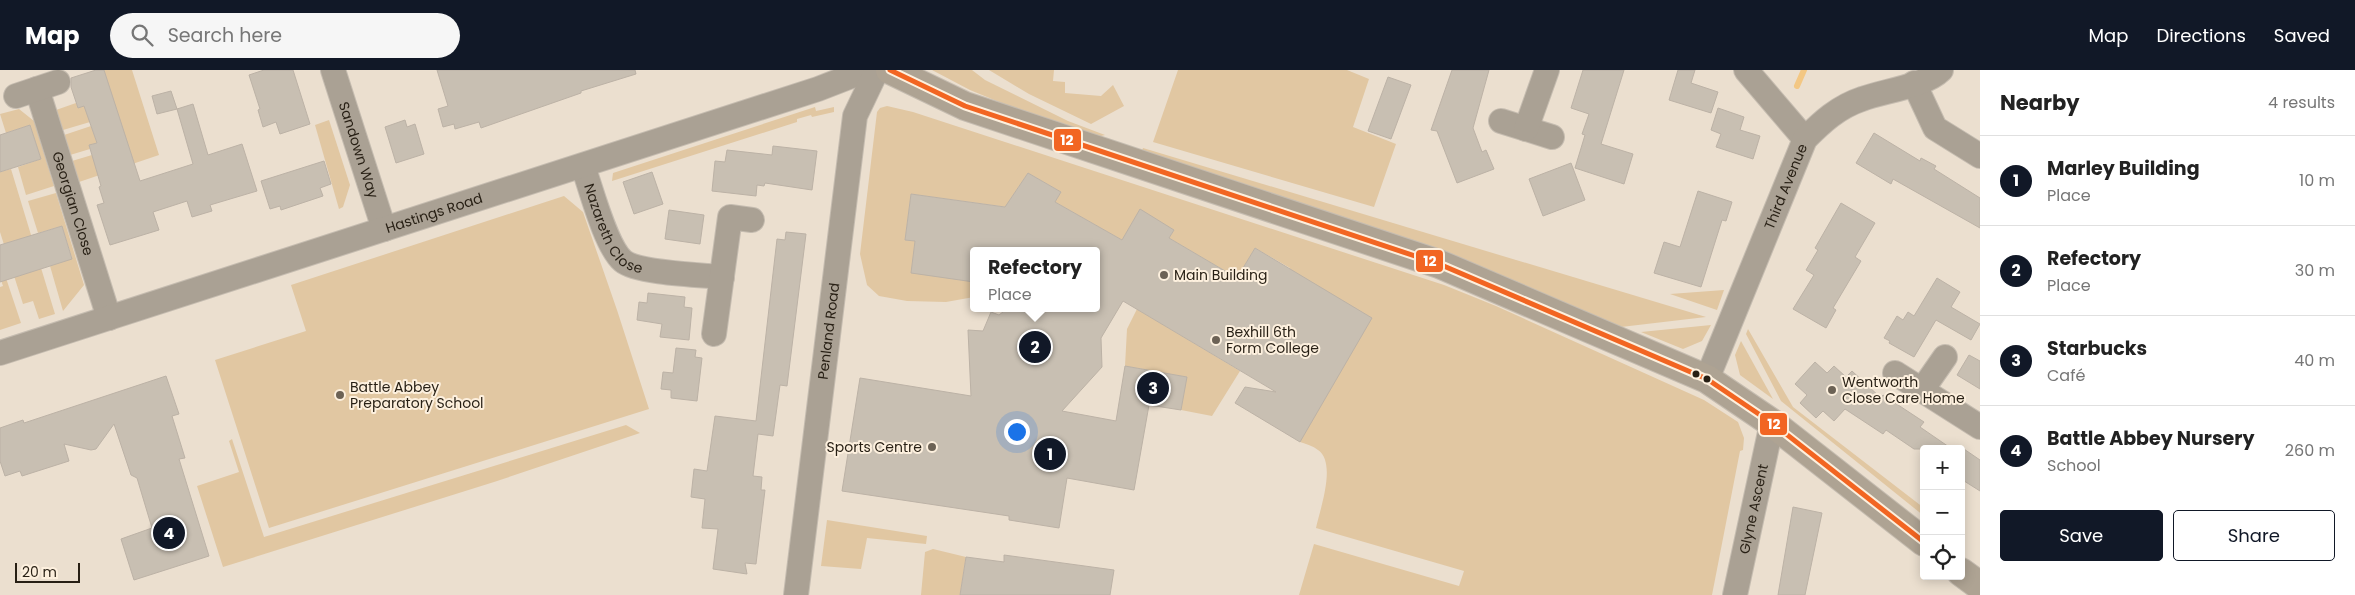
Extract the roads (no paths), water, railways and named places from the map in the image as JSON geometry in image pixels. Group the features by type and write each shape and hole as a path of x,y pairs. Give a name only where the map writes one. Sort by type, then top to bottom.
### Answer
{"main road":[{"path":"890,70 965,106 1439,264 1707,378 1772,423 1920,539"},
{"path":"1965,575 1980,586"}],"street":[{"name":"Sandown Way","path":"333,70 384,229"},
{"name":"Hastings Road","path":"0,353 583,166 818,89 866,70"},
{"name":"Penland Road","path":"796,595 855,116 878,70"},
{"path":"1526,128 1547,70"},
{"path":"1746,70 1805,139"},
{"name":"Third Avenue","path":"1707,378 1805,139 1830,115 1860,100 1914,83 1937,74 1941,70"},
{"path":"1914,83 1935,128 1980,156"},
{"name":"Georgian Close","path":"37,89 109,318"},
{"path":"1501,121 1552,137"},
{"name":"Nazareth Close","path":"583,166 613,250 624,262 639,268 722,277"},
{"path":"714,334 730,218 752,220"},
{"path":"1922,390 1945,357"},
{"path":"1895,373 1980,427"},
{"name":"Glyne Ascent","path":"1735,595 1772,423"}],"waterway":[{"path":"1797,86 1804,70"}],"place":[{"name":"Main Building","path":"1164,275"},
{"name":"Bexhill 6th Form College","path":"1216,340"},
{"name":"Refectory","path":"1035,347"},
{"name":"Starbucks","path":"1153,388"},
{"name":"Wentworth Close Care Home","path":"1832,390"},
{"name":"Battle Abbey Preparatory School","path":"340,395"},
{"name":"Sports Centre","path":"932,447"},
{"name":"Marley Building","path":"1050,454"},
{"name":"Battle Abbey Nursery","path":"169,533"}]}
